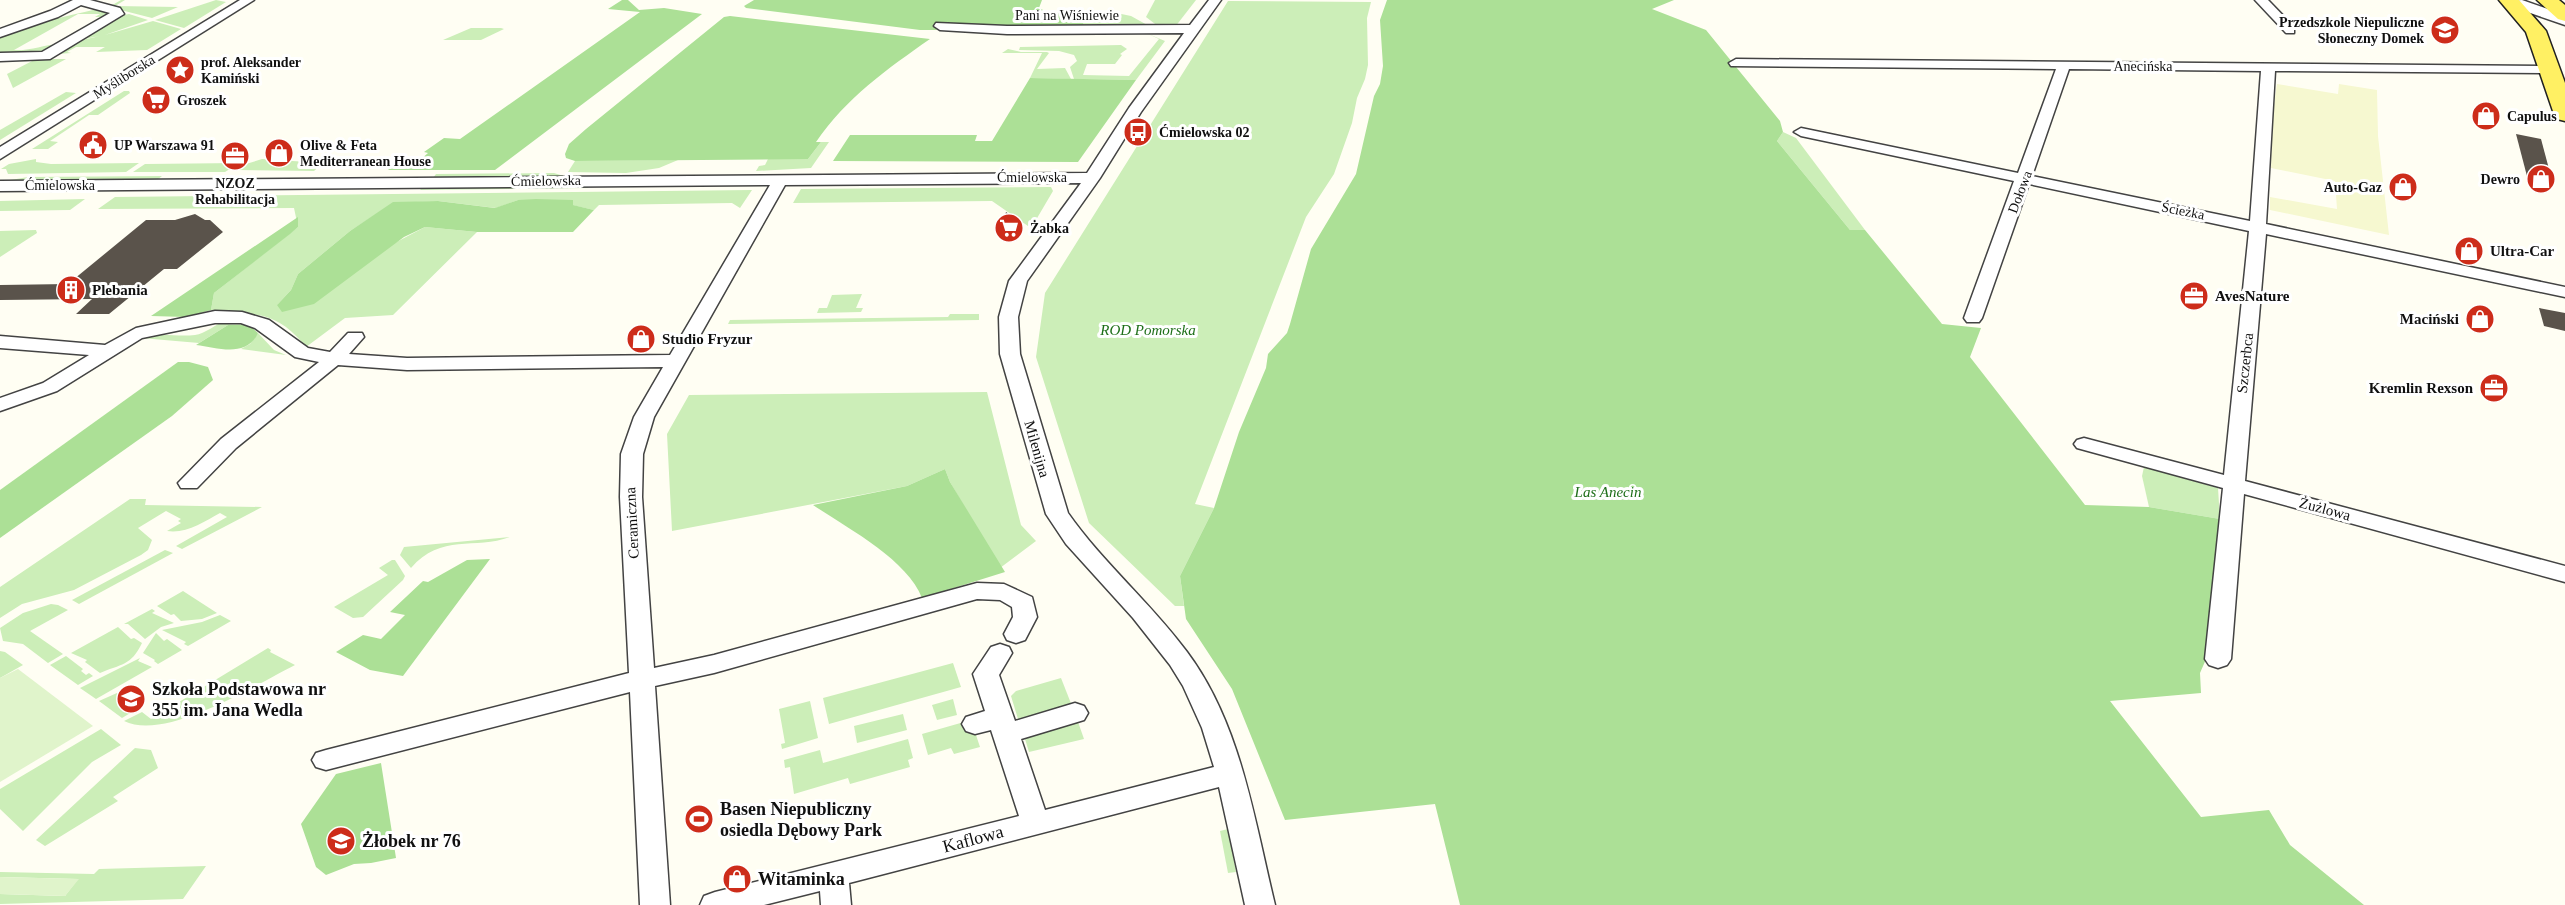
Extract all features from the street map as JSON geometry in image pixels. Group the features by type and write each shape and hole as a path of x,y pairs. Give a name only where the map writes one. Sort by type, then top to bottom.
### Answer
{"main road":[{"path":"2510,0 2536,31 2565,114"},
{"path":"2547,0 2565,15"}],"street":[{"name":"Myśliborska","path":"0,154 248,0"},
{"name":"Milenijna","path":"1215,0 1134,111 1092,178 1018,281 1011,297 1006,328 1010,354 1057,514 1074,539 1142,612 1179,658 1215,728 1230,774 1260,905"},
{"path":"2261,0 2290,30"},
{"path":"2502,0 2510,0 2565,21"},
{"path":"0,33 54,14 81,1 116,11 118,14 45,56"},
{"path":"2536,31 2548,24 2565,21"},
{"name":"Pani na Wiśniewie","path":"940,26 1007,30 1194,29"},
{"path":"0,57 68,56"},
{"name":"Anecińska","path":"1736,63 2550,69"},
{"name":"Dołowa","path":"1973,318 2064,66"},
{"name":"Szczerbca","path":"2218,659 2258,227 2268,67"},
{"name":"Ścieżka","path":"1801,132 2565,292"},
{"name":"Ćmielowska","path":"0,186 1092,178"},
{"name":"Ceramiczna","path":"655,905 630,469 632,454 644,417 674,361 733,266 781,179"},
{"path":"0,405 50,387 136,334 215,317 242,318 262,324 289,345 307,354 336,359 408,364 674,361"},
{"path":"189,483 266,413 336,359 356,338"},
{"path":"0,342 110,351"},
{"name":"Żużlowa","path":"2084,444 2565,574"},
{"path":"326,760 608,687 642,681 977,591 1004,592 1024,603 1025,617 986,674 993,727 1035,823"},
{"path":"993,727 1075,713"},
{"name":"Kaflowa","path":"715,905 1230,774"},
{"path":"833,875 836,905"}],"green space":[{"path":"125,0 115,6 178,7 152,18 109,7"},
{"path":"216,0 226,2 184,28 155,20"},
{"path":"622,0 628,0 639,10 664,8 702,14 495,170 388,170 400,158 420,160 428,153 424,152 444,138 460,139 640,12 608,9"},
{"path":"754,0 1042,0 1039,8 1047,12 1084,12 1083,27 968,26 944,23 936,30 920,30 744,6"},
{"path":"1155,0 1196,0 1175,27 1159,27 1146,17"},
{"name":"Las Anecin","path":"1387,0 1674,0 1652,9 1706,30 1780,121 1783,132 1777,141 1850,230 1865,230 1942,324 1981,328 1970,357 2085,505 2149,507 2220,519 2210,650 2200,673 2201,693 2110,701 2201,817 2269,810 2290,845 2364,905 1460,905 1435,804 1285,820 1232,689 1186,619 1180,576 1214,508 1239,432 1266,368 1268,354 1287,333 1311,249 1356,174 1374,96 1380,84 1383,66 1380,20"},
{"name":"ROD Pomorska","path":"1228,1 1371,2 1367,18 1368,65 1357,98 1352,123 1334,174 1306,217 1195,504 1214,508 1180,576 1184,606 1175,606 1089,523 1036,357 1045,293"},
{"path":"97,9 111,12 106,17 95,17 100,14 78,14 14,50 59,44 45,53 0,55 0,38 36,24"},
{"path":"1107,11 1131,16 1149,26 1083,26 1084,12"},
{"path":"129,14 148,20 105,35 153,21 181,29 147,50 96,52 105,47 76,47 67,52 71,53 57,54 73,42 100,36 79,40 119,16"},
{"path":"724,17 930,39 883,73 854,98 828,126 816,142 821,142 808,159 575,161 566,158 565,154 569,144 586,129"},
{"path":"471,28 504,29 481,40 443,40"},
{"path":"1146,33 1165,41 1136,80 1074,79 1070,67 1077,61 1074,55 1059,51 1019,50 1020,47 1121,45 1127,49 1120,54 1122,55 1115,64 1087,64 1083,75 1129,76 1159,39"},
{"path":"1008,49 1021,52 1047,52 1049,53 1037,69 1065,68 1071,79 1030,78 1042,53 1002,53"},
{"path":"36,59 66,59 13,88 7,74"},
{"path":"1030,78 1136,80 1078,162 833,161 850,135 977,135 975,141 992,141"},
{"path":"2277,84 2338,94 2339,84 2377,90 2378,136 2389,235 2270,210 2270,197 2337,209 2335,181 2271,168 2272,117"},
{"path":"124,91 130,93 98,115 89,115 50,141 58,142 48,149 32,149"},
{"path":"66,92 76,93 0,140 0,130"},
{"path":"1783,132 1796,138 1865,230 1850,230 1777,141"},
{"path":"821,142 829,142 811,168 756,171 759,166 765,165 768,159 808,159"},
{"path":"36,159 36,162 51,164 139,163 126,172 8,174 6,169 1,169 9,164"},
{"path":"262,159 323,163 314,171 237,170 246,164"},
{"path":"678,160 659,168 626,173 568,172 575,161"},
{"path":"239,163 225,172 133,172 145,164"},
{"path":"554,173 567,177 433,178 436,174"},
{"path":"162,176 157,180 5,181 28,177"},
{"path":"591,184 588,188 420,190 424,186"},
{"path":"1051,187 1053,191 1033,225 1028,226 992,201 793,203 801,189"},
{"path":"752,190 740,208 732,203 599,205 594,210 572,205 573,200 518,200 496,208 438,201 393,203 350,231 298,274 291,290 277,305 425,227 477,232 393,315 345,318 306,347 286,327 272,319 264,316 211,310 214,293 298,227 294,208 98,209 115,197"},
{"path":"85,199 70,210 0,211 0,201"},
{"path":"518,200 573,200 573,205 594,210 573,232 477,232 425,227 404,237 314,304 282,312 277,305 291,290 298,274 350,231 393,202 438,201 495,208"},
{"path":"298,217 298,227 214,293 211,310 186,317 151,316"},
{"path":"36,230 37,233 0,257 0,231"},
{"path":"862,294 856,308 863,308 861,312 817,313 819,308 827,308 832,295"},
{"path":"950,314 979,314 979,320 728,324 730,320 948,317"},
{"path":"226,320 237,324 228,325 199,343 141,338 155,335 199,334"},
{"path":"248,324 258,333 247,346 231,350 196,345 228,325"},
{"path":"258,333 274,350 286,355 241,349 250,344"},
{"path":"178,362 189,362 208,367 213,380 172,416 0,538 0,490"},
{"path":"987,392 1021,525 1036,541 1000,568 950,482 945,469 907,486 672,531 667,434 689,395"},
{"path":"2144,467 2218,488 2220,519 2149,507 2142,476"},
{"path":"945,469 950,482 1005,572 922,598 903,570 890,558 813,505 907,486"},
{"path":"130,499 146,499 145,505 262,507 182,549 176,546 227,517 220,513 188,529 167,531 181,523 178,521 181,519 166,511 138,528 152,540 148,550 141,555 74,590 22,604 0,618 0,587"},
{"path":"510,537 497,541 446,546 422,557 411,568 400,555 404,547"},
{"path":"165,550 173,553 79,604 72,600"},
{"path":"490,559 403,676 370,670 336,652 363,635 381,639 405,615 390,612 423,581 428,582 467,560"},
{"path":"395,560 405,576 403,580 363,617 353,618 334,607 388,575 379,568"},
{"path":"183,591 217,613 202,619 181,621 174,614 171,615 157,606"},
{"path":"51,604 68,610 30,631 63,654 48,663 23,644 3,641 0,628 23,613"},
{"path":"152,609 155,611 152,613 174,623 161,627 145,639 128,624 124,624"},
{"path":"220,615 231,621 188,646 184,644 186,642 162,630 202,622"},
{"path":"118,627 131,639 134,638 142,643 134,656 125,663 100,673 85,662 87,660 71,653"},
{"path":"156,633 164,641 167,639 182,650 158,664 143,653"},
{"path":"268,648 270,652 295,665 234,697 186,718 163,724 142,725 124,721 142,712 151,719"},
{"path":"0,651 23,665 0,678"},
{"path":"66,656 83,669 81,671 86,675 89,673 93,676 78,685 50,665"},
{"path":"140,658 138,661 152,667 96,699 80,688"},
{"path":"953,663 961,687 829,724 823,698"},
{"path":"18,669 93,726 0,782 0,678"},
{"path":"1061,678 1072,706 1018,719 1011,696 1016,691"},
{"path":"117,693 137,709 122,718 99,701"},
{"path":"953,699 957,715 937,720 932,705"},
{"path":"810,701 818,738 782,749 781,744 785,743 779,709"},
{"path":"903,714 907,730 857,743 854,726"},
{"path":"1077,719 1084,739 1029,752 1025,739 1029,735"},
{"path":"971,720 980,747 954,754 951,748 928,755 922,734"},
{"path":"101,729 121,745 92,762 23,831 0,809 0,789"},
{"path":"908,739 913,758 908,760 910,767 850,784 848,778 794,794 790,767 785,768 784,760 820,750 823,763"},
{"path":"135,748 151,750 158,768 113,797 118,801 45,846 36,840"},
{"path":"381,763 396,858 354,864 326,875 316,867 301,824 336,774"},
{"path":"1228,829 1236,872 1228,873 1220,831"},
{"path":"206,866 183,899 0,904 0,894 65,896 78,879 0,877 0,872 94,874 99,869"},
{"path":"0,877 79,879 65,896 0,894"}],"building":[{"path":"2516,134 2541,139 2553,184 2528,180"},
{"name":"Żabka","path":"1006,212 1019,221 1015,236 999,236"},
{"path":"195,214 205,220 210,220 223,232 177,269 164,269 109,314 76,314 92,299 0,300 0,285 68,284 146,220 175,220"},
{"path":"2539,308 2565,313 2565,331 2544,326"}],"place":[{"name":"Przedszkole Niepuliczne Słoneczny Domek","path":"2445,30"},
{"name":"prof. Aleksander Kamiński","path":"180,70"},
{"name":"Groszek","path":"156,100"},
{"name":"Capulus","path":"2486,116"},
{"name":"Ćmielowska 02","path":"1138,132"},
{"name":"UP Warszawa 91","path":"93,145"},
{"name":"Olive & Feta Mediterranean House","path":"279,153"},
{"name":"NZOZ Rehabilitacja","path":"235,156"},
{"name":"Dewro","path":"2541,179"},
{"name":"Auto-Gaz","path":"2403,187"},
{"name":"Żabka","path":"1009,228"},
{"name":"Ultra-Car","path":"2469,251"},
{"name":"Plebania","path":"71,290"},
{"name":"AvesNature","path":"2194,296"},
{"name":"Maciński","path":"2480,319"},
{"name":"Studio Fryzur","path":"641,339"},
{"name":"Kremlin Rexson","path":"2494,388"},
{"name":"Szkoła Podstawowa nr 355 im. Jana Wedla","path":"131,699"},
{"name":"Basen Niepubliczny osiedla Dębowy Park","path":"699,819"},
{"name":"Żłobek nr 76","path":"341,841"},
{"name":"Witaminka","path":"737,879"}]}
